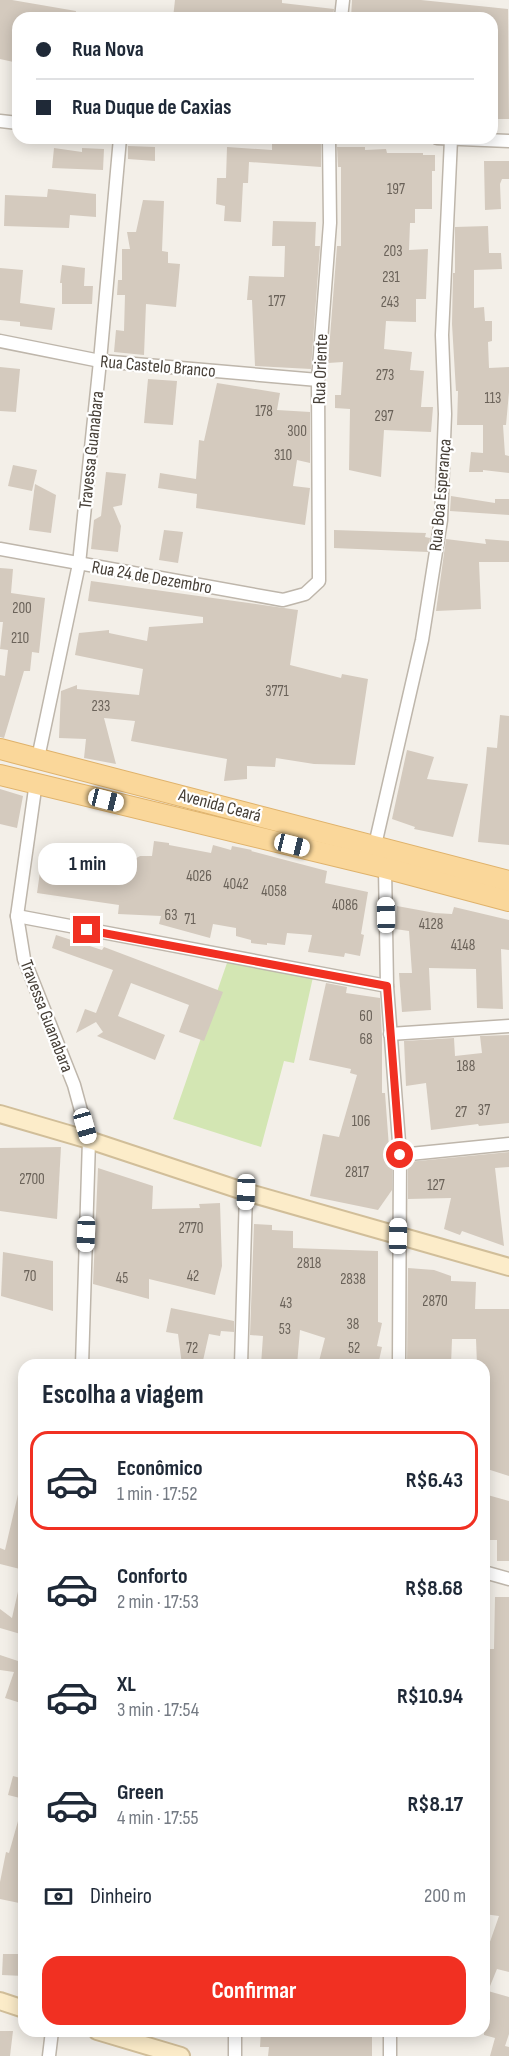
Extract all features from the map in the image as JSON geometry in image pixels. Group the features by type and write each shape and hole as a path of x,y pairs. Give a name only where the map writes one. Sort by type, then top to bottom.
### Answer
{"main road":[{"name":"Avenida Ceará","path":"0,749 509,881"},
{"name":"Avenida Ceará","path":"0,775 509,900"}],"street":[{"name":"Travessa Guanabara","path":"38,758 79,564 119,144"},
{"name":"Rua Oriente","path":"305,594 320,581 318,380 330,223 329,144"},
{"name":"Rua Boa Esperança","path":"375,845 422,640 441,520 446,414 442,334 451,144"},
{"name":"Rua Castelo Branco","path":"0,341 100,361 318,380"},
{"name":"Rua 24 de Dezembro","path":"0,549 283,600 305,594"},
{"name":"Travessa Guanabara","path":"36,782 17,916 24,958 74,1085 89,1140 82,1359"},
{"path":"385,868 387,986 400,1155 399,1359"},
{"path":"17,916 387,986"},
{"path":"390,1034 509,1026"},
{"path":"0,1114 89,1140 246,1192 509,1267"},
{"path":"400,1155 509,1144"},
{"path":"241,1359 246,1192"},
{"path":"490,1574 509,1579"},
{"path":"0,2001 18,2007"},
{"path":"49,2056 51,2037"},
{"path":"117,2037 181,2056"},
{"path":"235,2037 235,2056"},
{"path":"390,2037 390,2056"}],"green space":[{"path":"228,960 313,977 294,1063 284,1061 261,1147 173,1119"}],"building":[{"path":"0,0 76,11 12,12 12,62 0,59"},
{"path":"175,0 282,0 282,3 334,9 334,12 174,12"},
{"path":"352,0 421,0 508,9 509,119 498,119 498,12 351,12"},
{"path":"272,144 321,144 321,167 249,162 248,183 243,183 241,222 224,221 225,206 216,204 217,178 226,178 227,147 272,150"},
{"path":"128,146 155,147 155,161 128,159"},
{"path":"337,147 365,147 365,150 386,149 387,153 435,155 435,171 432,171 432,209 415,209 415,223 410,223 409,250 428,249 426,299 416,299 416,322 386,321 384,349 412,352 410,370 424,371 421,407 433,407 431,432 384,430 381,477 349,470 350,409 335,408 335,395 341,395 343,362 328,363 337,246 341,246 341,167 338,167"},
{"path":"54,148 82,152 82,148 104,149 103,170 52,168"},
{"path":"484,161 509,161 509,179 502,179 500,184 501,209 485,210"},
{"path":"48,189 96,194 96,217 70,215 69,228 4,226 5,195 47,197"},
{"path":"143,200 164,201 162,251 168,252 168,263 180,264 176,307 146,304 144,355 114,352 116,330 124,331 125,295 117,295 118,280 122,280 122,249 130,249 127,232 136,232"},
{"path":"273,221 316,222 315,246 320,246 311,369 255,366 252,300 247,300 249,276 284,277 285,246 272,246"},
{"path":"488,226 489,253 501,253 502,269 474,270 474,308 484,307 485,321 492,321 492,341 488,342 489,368 509,367 506,425 503,425 505,455 509,456 509,473 483,470 483,472 469,472 471,452 483,453 483,425 457,425 458,391 456,391 452,324 455,227"},
{"path":"62,265 85,268 84,286 93,286 92,304 62,304 62,283 60,283"},
{"path":"0,268 23,270 20,303 55,308 52,330 20,326 20,322 0,320"},
{"path":"0,367 20,369 16,412 0,411"},
{"path":"148,379 177,381 173,425 144,423"},
{"path":"217,383 280,393 277,410 310,412 310,463 297,460 293,486 310,488 305,525 196,508 197,494 158,488 160,473 196,479 199,440 204,441"},
{"path":"13,465 37,470 32,491 8,486"},
{"path":"106,472 126,474 122,505 113,507 121,526 118,552 91,549 94,520 101,516"},
{"path":"35,484 56,495 51,533 29,530"},
{"path":"451,496 495,503 495,499 509,499 509,515 450,511"},
{"path":"164,530 183,532 178,563 159,560"},
{"path":"334,530 426,533 425,537 430,538 428,552 334,548"},
{"path":"446,539 486,544 485,539 509,541 509,562 479,562 481,609 436,611"},
{"path":"0,568 13,569 11,593 45,598 39,653 32,652 30,671 24,671 4,738 0,737 0,675 5,676 8,650 0,649 3,622 0,622"},
{"path":"91,581 298,610 290,665 341,678 342,674 368,679 355,765 314,764 276,758 275,767 247,766 247,779 224,781 227,759 131,741 135,721 104,718 116,764 84,758 86,739 59,738 61,691 77,685 77,689 139,695 143,669 75,655 79,633 109,630 109,633 147,641 149,627 203,623 203,617 88,601"},
{"path":"500,715 509,716 509,845 478,842 487,747 497,748"},
{"path":"407,750 434,757 427,779 468,784 453,837 414,829 415,827 392,819"},
{"path":"0,789 23,796 17,828 0,824"},
{"path":"154,841 211,853 213,845 231,850 232,846 252,850 327,871 325,883 368,892 360,956 345,953 344,957 308,952 312,935 287,933 285,945 267,943 267,945 251,943 251,940 236,936 236,928 213,924 210,938 159,924 161,916 118,914 119,905 37,893 40,872 78,877 80,851 133,860 140,856 152,856"},
{"path":"397,906 452,914 454,907 509,920 509,950 501,949 503,1009 477,1008 476,969 429,968 431,1010 402,1012 399,973 412,973 409,931 395,929"},
{"path":"56,935 102,950 104,947 223,992 204,1041 179,1032 189,1005 131,983 118,1016 165,1035 155,1060 97,1036 103,1032 96,1022 76,1033 85,1009 96,1013 113,970 52,948"},
{"path":"326,983 347,987 346,993 380,998 382,1093 385,1093 390,1161 392,1161 392,1190 378,1210 310,1196 323,1134 339,1137 357,1075 350,1073 351,1069 309,1060"},
{"path":"509,1035 509,1123 431,1130 426,1083 406,1086 404,1041 454,1038 455,1056 482,1053 480,1036"},
{"path":"61,1147 57,1219 0,1211 0,1148"},
{"path":"509,1152 509,1167 495,1168 504,1246 462,1231 460,1235 444,1229 451,1198 408,1199 408,1162"},
{"path":"98,1168 153,1186 152,1209 200,1208 199,1204 220,1203 222,1266 215,1295 149,1279 149,1299 93,1284"},
{"path":"254,1224 272,1225 272,1230 293,1231 293,1248 378,1251 378,1322 382,1323 377,1346 382,1347 379,1359 320,1359 325,1338 300,1330 298,1359 261,1359 263,1336 250,1335"},
{"path":"3,1252 53,1261 53,1311 1,1296"},
{"path":"408,1268 434,1270 451,1276 451,1281 476,1282 475,1309 509,1309 509,1476 490,1470 490,1359 477,1359 476,1339 452,1339 451,1359 407,1359"},
{"path":"171,1308 234,1321 234,1332 221,1331 220,1336 209,1334 203,1359 181,1359 178,1334 166,1332"},
{"path":"18,1494 18,1568 0,1564 0,1548 5,1550"},
{"path":"490,1496 509,1501 509,1561 497,1561 497,1540 490,1540"},
{"path":"18,1591 18,1633 0,1628 0,1609 12,1618"},
{"path":"495,1597 509,1597 509,1972 497,1969 490,1986 490,1942 499,1916 490,1915 490,1649 494,1649"},
{"path":"0,1655 18,1661 18,1702 5,1698 14,1672 0,1670"},
{"path":"13,1776 18,1777 18,1798 8,1795"},
{"path":"18,1821 18,1903 0,1899 0,1882 6,1852 9,1853"},
{"path":"3,1954 18,1954 18,1976 2,1975"},
{"path":"490,1992 509,1997 509,2034 505,2046 509,2047 509,2056 490,2056 495,2038 490,2037"},
{"path":"0,2031 13,2031 10,2056 0,2056"},
{"path":"261,2037 372,2037 372,2056 268,2056 269,2047 260,2047"}],"route":[{"path":"87,930 387,986 400,1155"}]}
